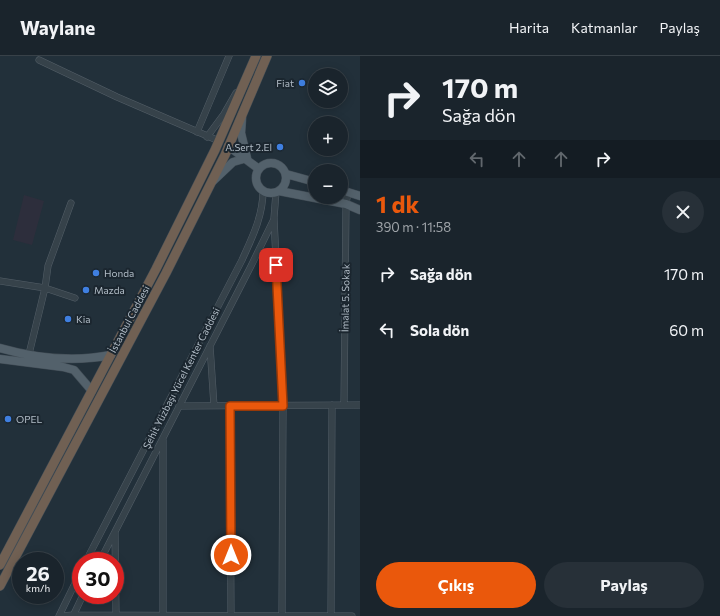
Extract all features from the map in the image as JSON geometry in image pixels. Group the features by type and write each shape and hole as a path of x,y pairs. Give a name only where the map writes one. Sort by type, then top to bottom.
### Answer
{"highway":[{"name":"İstanbul Caddesi","path":"18,552 166,273 211,183 267,56"},
{"name":"İstanbul Caddesi","path":"0,565 156,269 219,142 255,58"},
{"path":"219,142 228,146"},
{"path":"0,550 10,537 45,480"},
{"name":"İstanbul Caddesi","path":"0,586 12,563"},
{"path":"0,595 12,566"}],"main road":[{"path":"242,114 241,132 247,158"},
{"path":"228,146 247,158 259,168"},
{"path":"211,183 233,162 247,158"},
{"path":"277,192 285,184 286,174 281,166 272,162 267,163 259,168 257,173 257,183 263,191 268,193 277,192 308,197"},
{"path":"286,174 308,180"},
{"path":"348,191 360,196"},
{"path":"346,204 360,210"},
{"path":"0,348 54,358 100,358 111,355"},
{"path":"0,359 63,367 74,370 92,391"}],"street":[{"path":"198,132 229,56"},
{"path":"207,137 224,114 255,58"},
{"path":"39,60 117,97 219,142"},
{"name":"Şehit Yüzbaşı Yücel Kenter Caddesi","path":"91,552 242,260 257,226 263,199 263,191"},
{"path":"277,192 274,218 283,406 282,616"},
{"path":"29,354 45,288 48,266 71,203"},
{"name":"İmalat 5. Sokak","path":"344,405 346,204"},
{"name":"Şehit Yüzbaşı Yücel Kenter Caddesi","path":"105,552 274,218"},
{"path":"0,281 45,288 75,298"},
{"path":"210,346 214,406"},
{"path":"331,616 332,405"},
{"path":"179,406 360,405"},
{"path":"230,406 231,616"},
{"path":"163,438 163,616"},
{"path":"115,532 116,615"},
{"path":"72,590 60,616 352,616"},
{"path":"73,615 78,604"}],"shaded area":[{"path":"24,195 44,201 32,245 13,240"}],"place":[{"name":"Fiat","path":"302,83"},
{"name":"A.Sert 2.El","path":"280,147"},
{"name":"Honda","path":"96,273"},
{"name":"Mazda","path":"86,290"},
{"name":"Kia","path":"68,319"},
{"name":"OPEL","path":"8,419"}],"route":[{"path":"231,555 230,406 283,406 276,265"}]}
